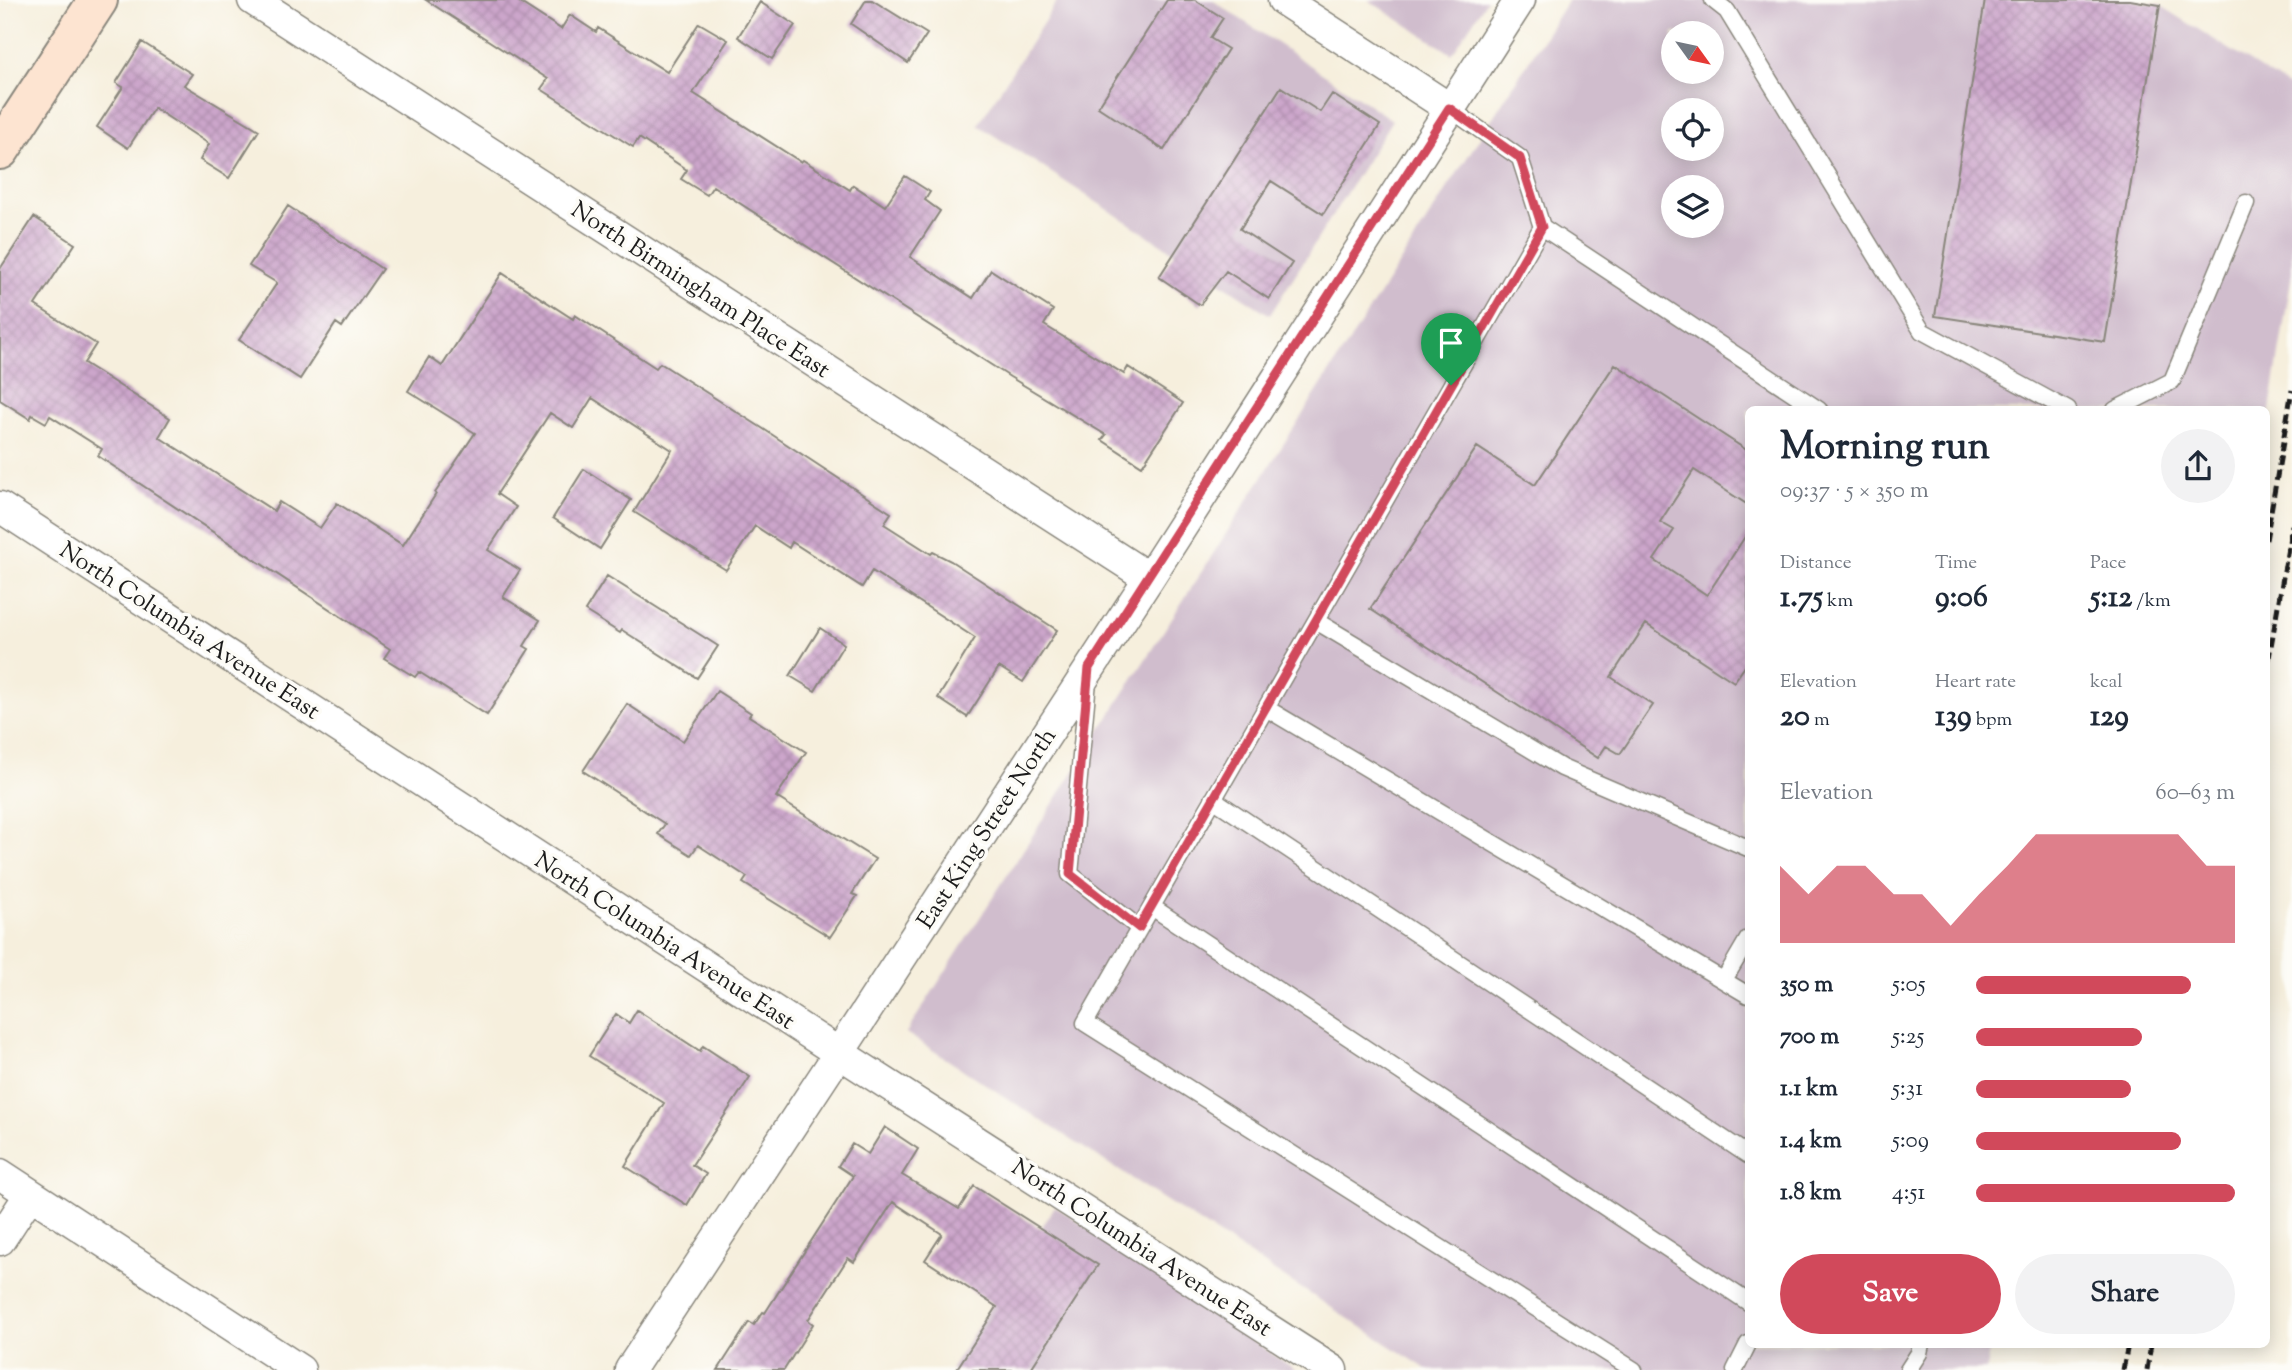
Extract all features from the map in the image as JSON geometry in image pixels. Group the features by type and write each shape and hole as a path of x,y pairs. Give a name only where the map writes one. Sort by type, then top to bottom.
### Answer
{"street":[{"path":"0,150 98,0"},
{"name":"North Birmingham Place East","path":"253,0 1149,578"},
{"path":"1283,0 1449,108"},
{"name":"East King Street North","path":"629,1370 1149,578 1520,0"},
{"name":"North Columbia Avenue East","path":"0,507 1332,1370"},
{"path":"0,1174 300,1370"},
{"path":"0,1240 30,1194"}],"lane":[{"path":"1713,0 1727,11 1922,331 2061,406"},
{"path":"1449,108 1520,158 1542,227 1813,406"},
{"path":"2123,406 2172,381 2246,203"},
{"path":"1542,227 1085,1023 1634,1370"},
{"path":"1316,621 1562,768 1745,847"},
{"path":"1089,668 1070,874 1139,928"},
{"path":"1266,708 1745,993"},
{"path":"1213,799 1745,1153"},
{"path":"1152,907 1745,1300"},
{"path":"1724,980 1745,944"},
{"path":"1735,1370 1746,1348"},
{"path":"1908,1370 1920,1348"}],"shaded area":[{"path":"1058,0 1212,0 1392,120 1270,315 978,125"},
{"path":"1368,0 1487,0 1452,54"},
{"path":"1568,0 2130,0 2160,5 2292,89 2292,273 2270,410 2270,406 1745,406 1745,1348 1989,1348 1986,1370 1428,1370 906,1033"},
{"path":"1055,1206 1296,1370 950,1370"}],"building":[{"path":"426,0 516,0 561,29 570,15 596,32 598,28 667,72 699,23 728,40 693,93 801,162 803,160 850,190 853,185 885,206 905,176 930,192 925,200 940,211 910,257 973,298 991,270 1053,310 1044,325 1124,374 1128,367 1183,403 1142,466 1102,440 1106,435 1010,377 713,186 707,195 681,179 687,170 639,138 633,147 541,89 548,79"},
{"path":"866,0 872,0 927,34 908,63 851,24"},
{"path":"1167,0 1195,0 1223,18 1210,38 1228,49 1164,150 1098,107"},
{"path":"1985,0 2130,0 2160,5 2105,342 1935,316"},
{"path":"760,2 795,25 772,59 738,37"},
{"path":"142,42 192,74 184,85 259,130 229,178 200,160 209,144 154,108 128,148 97,127 123,87 116,83"},
{"path":"1281,87 1320,112 1332,94 1380,125 1323,214 1271,181 1240,229 1292,263 1269,299 1226,271 1200,305 1159,277"},
{"path":"288,206 382,269 342,327 336,323 300,379 239,340 277,283 249,266"},
{"path":"34,217 75,244 35,305 96,344 84,363 170,418 159,437 274,511 279,502 320,528 337,503 403,545 475,433 408,391 429,357 442,366 502,273 573,319 575,315 656,368 660,363 762,428 891,513 884,524 931,554 933,552 951,561 1057,630 1023,682 999,667 967,717 938,698 975,638 872,571 862,587 792,542 789,548 755,526 726,570 634,512 672,450 592,398 573,428 550,413 497,494 516,507 488,550 520,570 503,597 540,620 524,646 529,649 487,715 419,672 415,677 384,658 390,649 98,456 102,449 50,416 46,423 32,415 30,419 0,400 0,269"},
{"path":"1615,364 1745,449 1745,503 1694,470 1660,522 1674,530 1654,560 1707,595 1745,537 1745,666 1734,682 1646,624 1611,677 1653,705 1620,754 1606,746 1598,758 1370,609 1477,447 1535,485"},
{"path":"584,469 631,500 600,549 553,518"},
{"path":"607,576 718,646 697,678 622,630 620,633 585,611"},
{"path":"820,628 844,644 815,691 790,676"},
{"path":"717,691 751,713 749,716 806,752 776,797 875,859 852,894 857,896 830,937 743,883 747,877 698,845 691,855 658,834 665,824 583,771 627,704 683,741"},
{"path":"637,1010 700,1051 703,1046 750,1077 692,1165 706,1174 687,1205 625,1166 664,1103 589,1056 616,1014 629,1023"},
{"path":"885,1127 918,1149 902,1175 959,1209 974,1186 1098,1265 1030,1370 956,1370 997,1307 925,1260 942,1234 893,1202 854,1262 848,1258 808,1320 813,1324 784,1370 718,1370 749,1322 754,1325 763,1312 765,1313 853,1176 838,1166 852,1144 868,1154"}],"railway":[{"path":"2270,517 2292,390"},
{"path":"2270,652 2292,525"},
{"path":"2123,1370 2127,1348"},
{"path":"2147,1370 2150,1348"}],"route":[{"path":"1449,108 1520,158 1542,227 1451,385 1266,708 1139,928 1070,874 1089,668 1449,108"}]}
